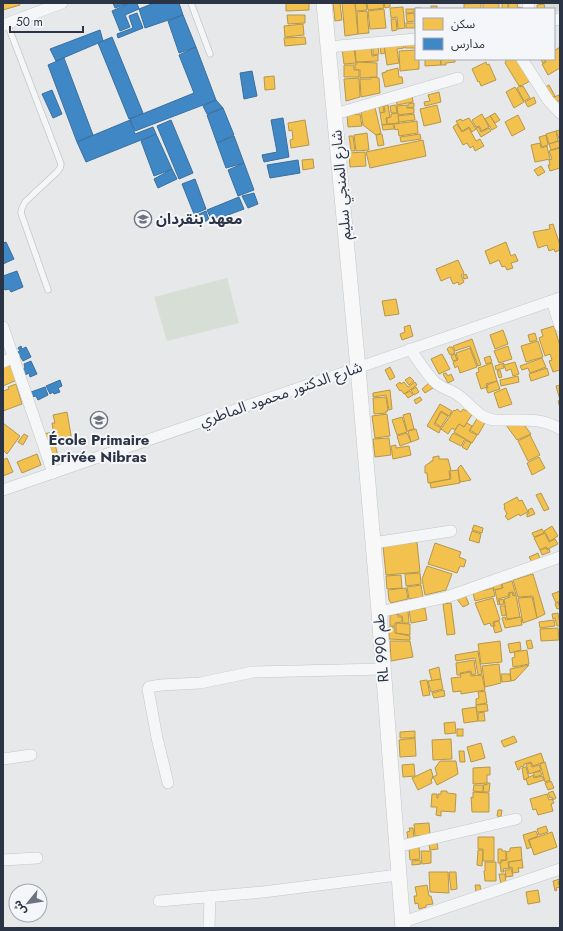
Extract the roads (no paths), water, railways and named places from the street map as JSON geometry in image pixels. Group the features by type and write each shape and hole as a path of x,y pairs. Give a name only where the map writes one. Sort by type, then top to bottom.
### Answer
{"street":[{"path":"5,24 62,3"},
{"name":"شارع المنجي سليم","path":"324,3 358,368"},
{"path":"328,47 415,39"},
{"path":"523,60 548,100 560,113"},
{"path":"335,114 458,78"},
{"path":"556,300 560,326"},
{"name":"شارع الدكتور محمود الماطري","path":"3,490 556,300"},
{"path":"3,327 53,473"},
{"path":"410,349 434,381 441,387 456,393 486,418 494,420 540,420 553,424 560,429"},
{"path":"3,362 14,357"},
{"name":"RL طم 990","path":"358,368 379,612 403,925"},
{"path":"373,543 451,531"},
{"path":"379,612 448,597 560,557"},
{"path":"168,783 155,732 148,691 149,687 200,683 253,672 383,668"},
{"path":"3,759 31,756"},
{"path":"396,847 516,819"},
{"path":"3,860 37,858"},
{"path":"403,925 560,869"},
{"path":"159,901 263,892 398,875"},
{"path":"209,928 210,896"}],"lane":[{"path":"191,3 210,54"},
{"path":"5,24 61,164 57,172 25,202 21,213 48,290"}],"place":[{"name":"معهد بنقردان","path":"143,219"},
{"name":"École Primaire privée Nibras","path":"99,420"}]}
